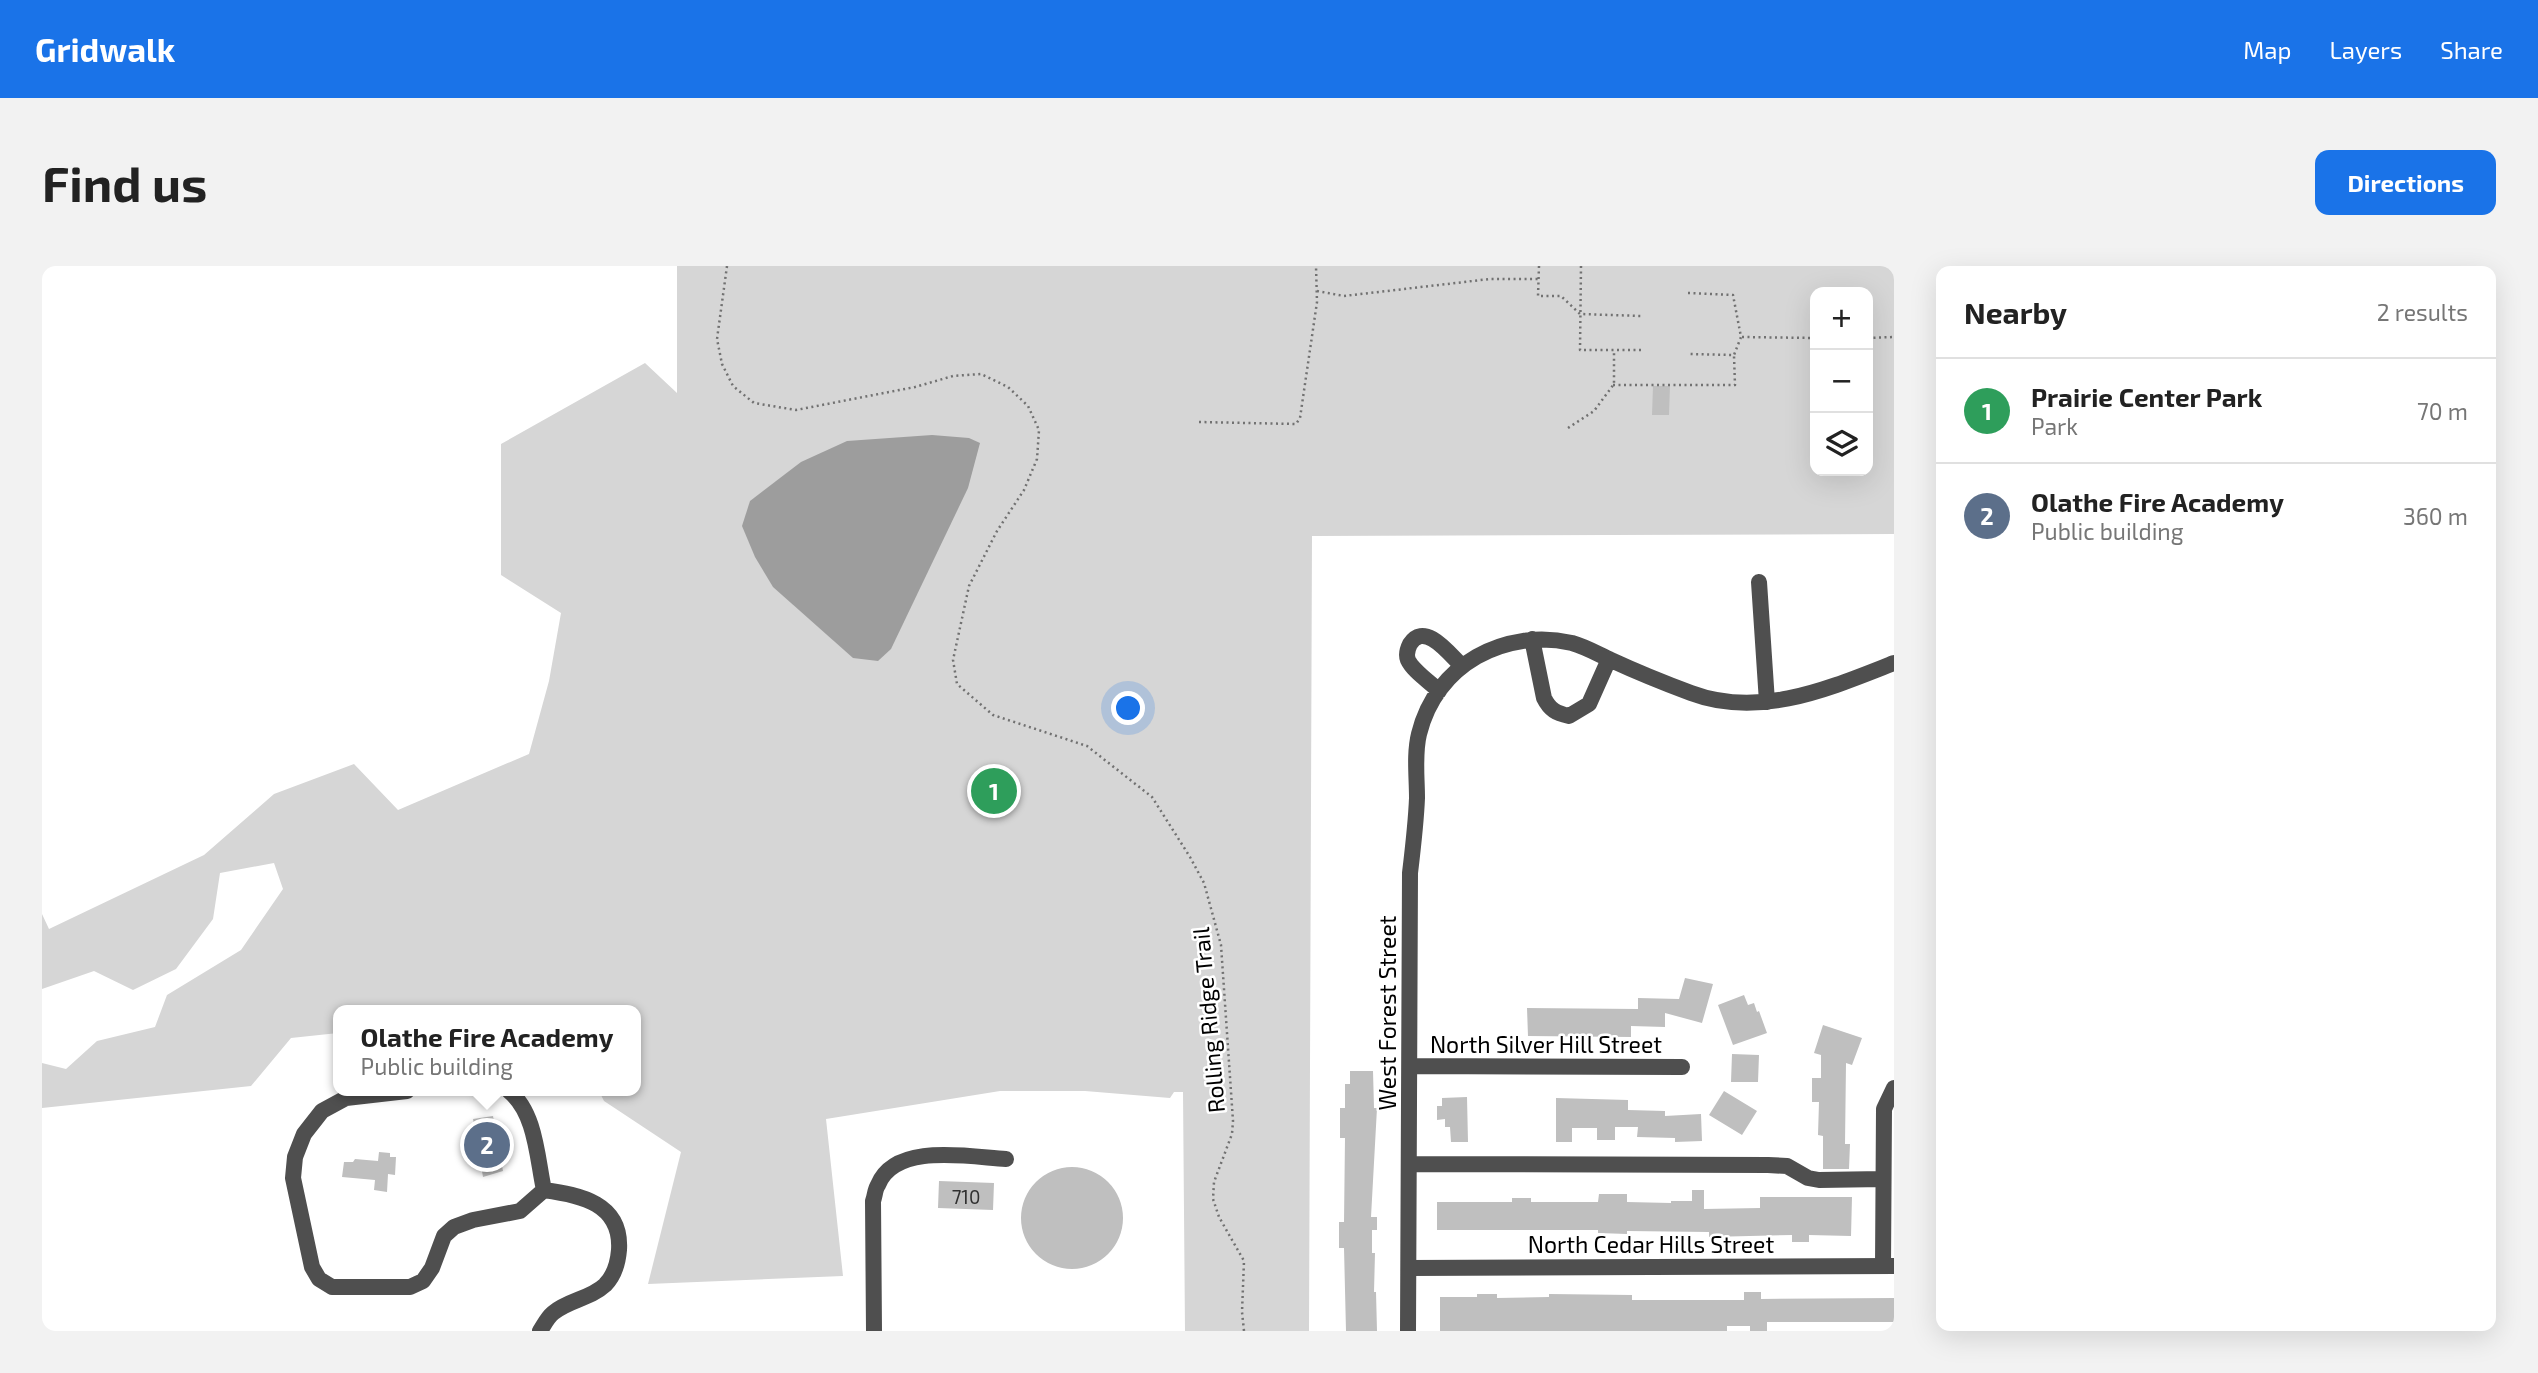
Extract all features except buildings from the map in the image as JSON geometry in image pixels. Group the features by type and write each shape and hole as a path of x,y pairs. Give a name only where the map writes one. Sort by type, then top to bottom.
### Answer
{"street":[{"path":"1759,582 1767,702"},
{"path":"1436,694 1409,661 1407,652 1410,644 1424,636 1433,638 1462,666"},
{"name":"West Forest Street","path":"1408,1331 1411,1066 1409,894 1416,822 1418,736 1425,714 1436,694 1477,654 1500,645 1532,639 1552,638 1588,648 1694,694 1718,700 1767,702 1791,699 1894,663"},
{"path":"1532,639 1544,698 1548,706 1558,714 1569,716 1589,704 1609,659"},
{"name":"North Silver Hill Street","path":"1411,1066 1682,1067"},
{"path":"1888,1266 1883,1179 1884,1109 1894,1088"},
{"path":"363,1096 346,1098 322,1111 304,1135 295,1157 293,1178 312,1267 318,1279 332,1287 410,1287 423,1281 432,1268 444,1236 454,1227 473,1220 520,1211 544,1191 573,1194 593,1201 611,1216 620,1238 618,1263 607,1283 590,1296 570,1302 551,1314 540,1331"},
{"path":"515,1096 531,1124 544,1191"},
{"path":"874,1331 873,1201 878,1182 892,1167 911,1157 1006,1159"},
{"path":"1410,1164 1768,1165 1787,1166 1808,1178 1819,1180 1883,1179"},
{"name":"North Cedar Hills Street","path":"1409,1268 1888,1266"}],"path":[{"name":"Rolling Ridge Trail","path":"727,266 717,339 722,364 733,386 754,403 796,410 915,387 953,376 981,374 1008,387 1028,405 1038,430 1037,459 1024,490 997,531 969,586 953,660 957,684 993,715 1087,746 1153,797 1204,883 1222,945 1232,1134 1214,1182 1213,1199 1219,1217 1244,1261 1244,1331"},
{"path":"1199,422 1296,424 1300,418 1317,291 1316,266"},
{"path":"1539,266 1538,296 1561,296 1580,314 1642,316"},
{"path":"1581,266 1580,350 1642,350"},
{"path":"1317,291 1344,296 1490,279 1539,279"},
{"path":"1613,385 1735,385 1734,355 1741,337 1733,295 1688,293"},
{"path":"1741,337 1810,338"},
{"path":"1873,338 1894,337"},
{"path":"1568,428 1594,411 1613,385 1615,350"},
{"path":"1688,354 1734,355"}],"shaded area":[{"path":"677,266 1894,266 1894,534 1312,536 1309,1331 1185,1331 1183,1092 1174,1092 1170,1098 1085,1091 1000,1091 826,1119 843,1276 648,1284 681,1152 604,1101 602,1096 641,1096 641,1005 333,1005 333,1034 291,1038 251,1086 42,1108 42,1063 66,1069 97,1041 155,1027 167,995 241,950 283,889 274,863 220,873 213,919 176,969 133,990 94,971 42,989 42,914 49,929 204,855 274,794 354,764 398,810 529,754 549,681 561,613 501,575 501,444 645,363 677,393"},
{"path":"932,435 969,438 980,443 968,488 891,649 878,661 853,658 773,587 755,557 742,526 750,501 801,462 847,441"}],"place":[{"name":"Prairie Center Park","path":"994,791"},
{"name":"Olathe Fire Academy","path":"487,1145"}]}
